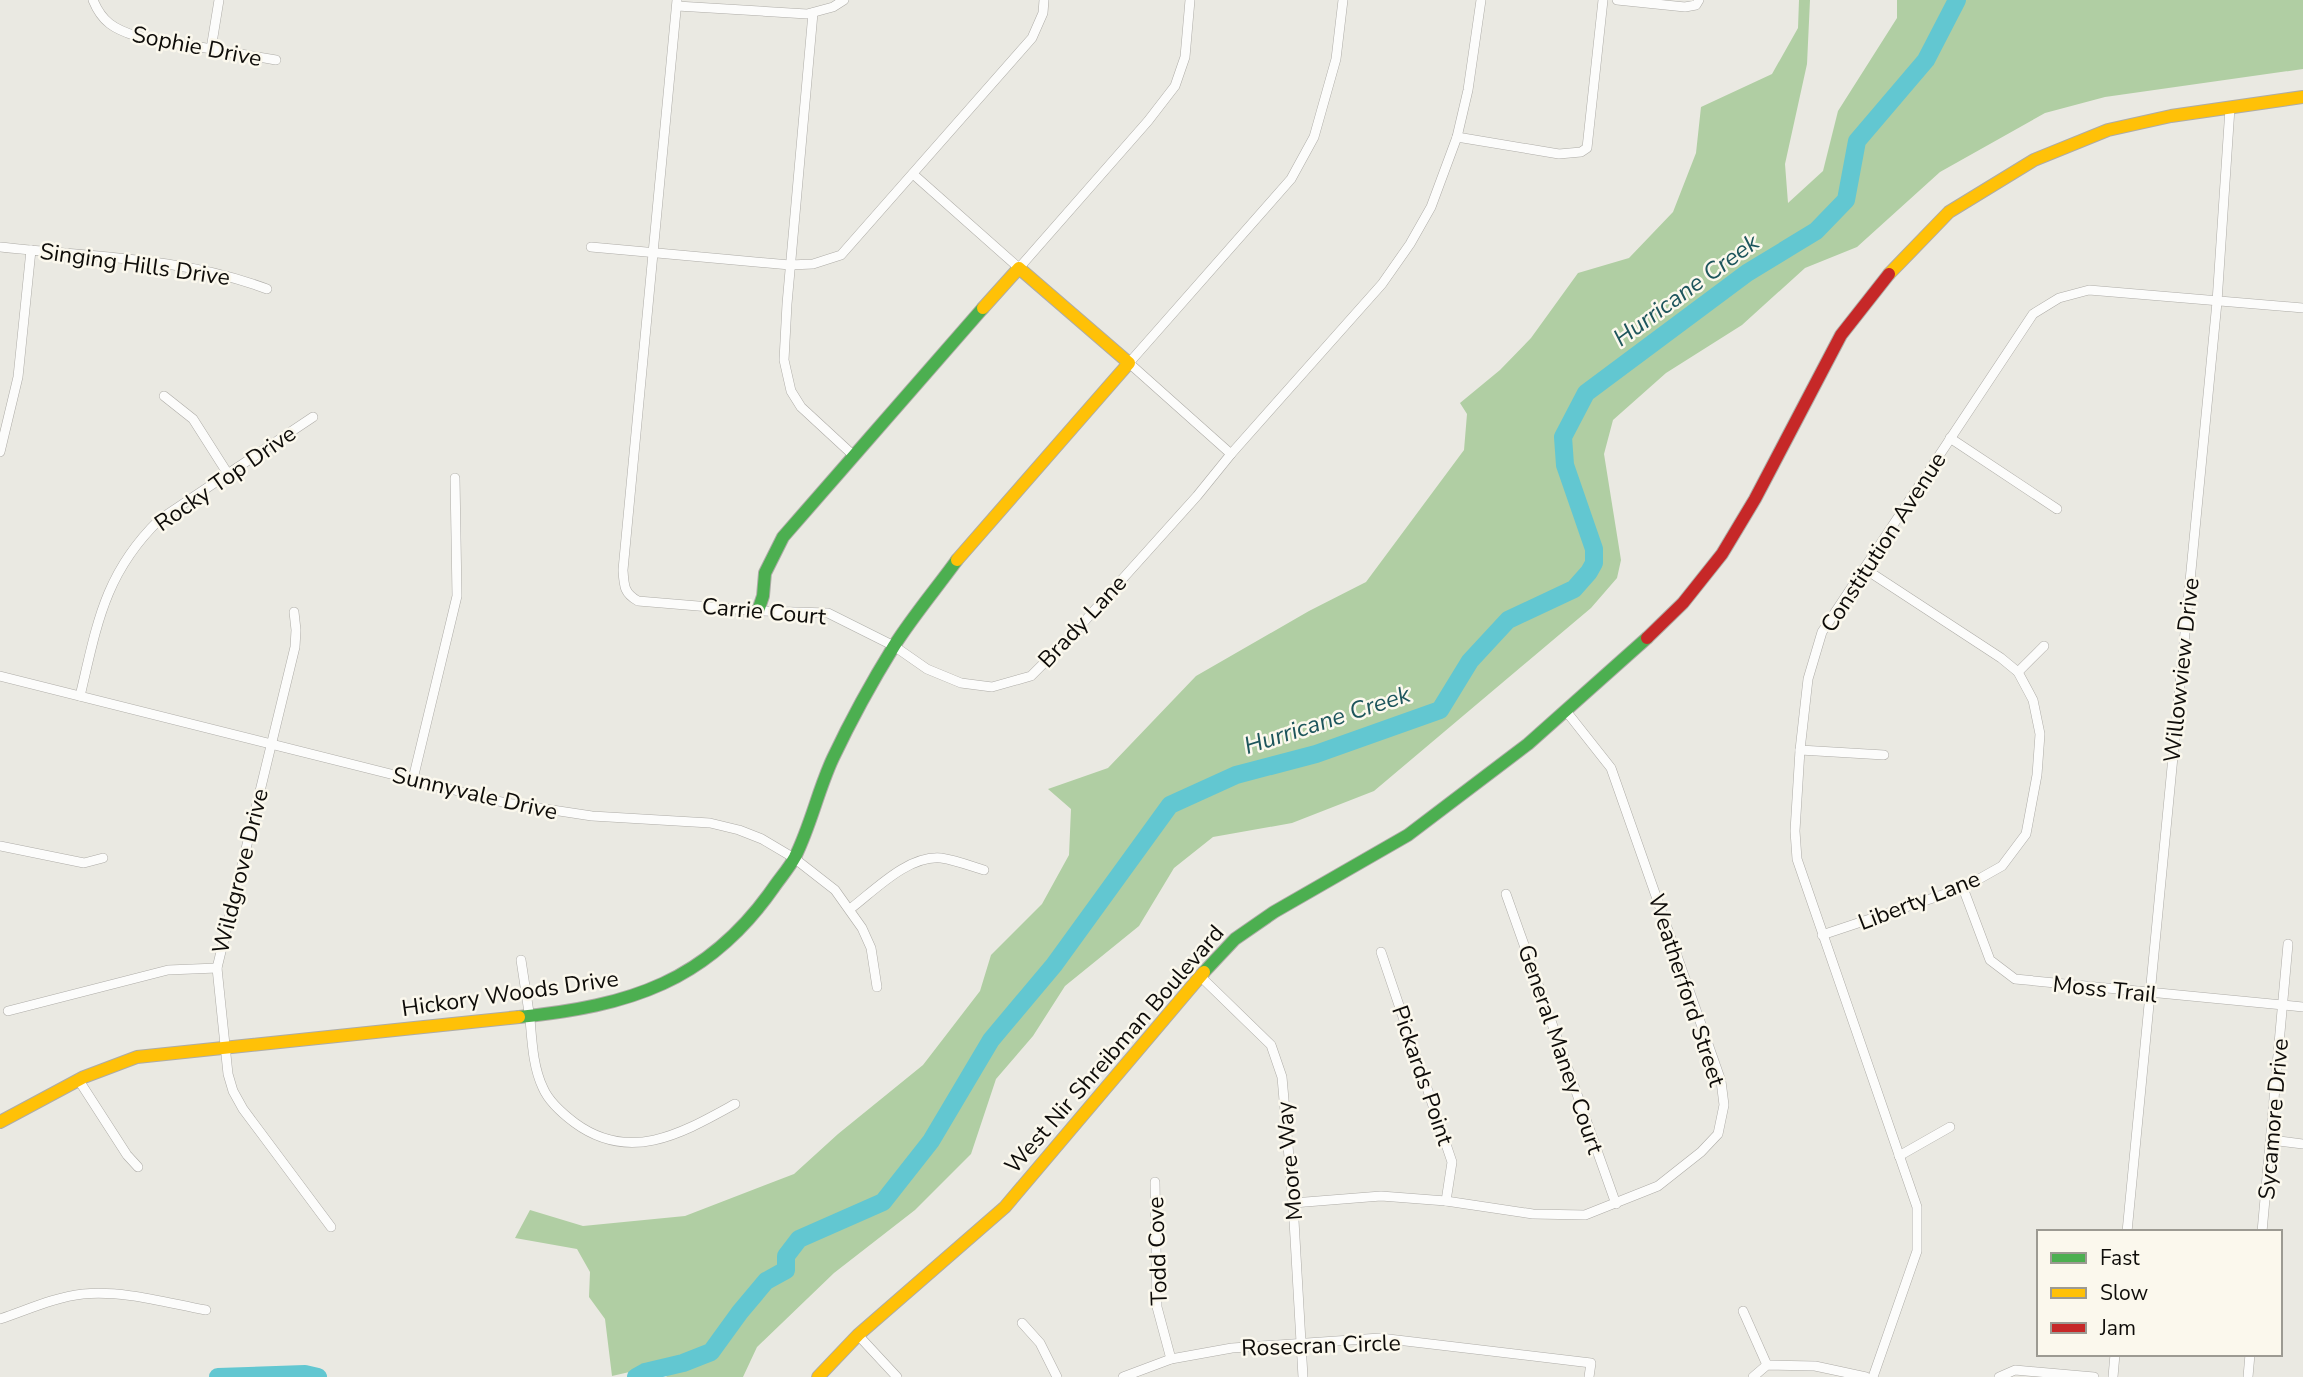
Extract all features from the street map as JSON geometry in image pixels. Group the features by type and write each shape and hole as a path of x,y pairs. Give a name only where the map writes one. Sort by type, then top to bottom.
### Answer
{"street":[{"name":"Sophie Drive","path":"93,0 98,13 117,30 136,36 276,60"},
{"path":"211,48 219,0"},
{"path":"653,253 677,3 813,13 833,7 844,0"},
{"path":"591,247 790,265 813,264 841,255 1032,38 1043,13 1044,0"},
{"path":"758,611 763,596 765,573 783,537 1148,121 1175,86 1185,57 1190,0"},
{"path":"1129,363 1291,179 1314,137 1336,59 1343,0"},
{"name":"Brady Lane","path":"894,646 927,669 961,683 992,687 1031,676 1091,614 1382,284 1410,244 1431,207 1457,137 1468,90 1481,0"},
{"path":"1457,137 1559,154 1581,152 1587,148 1603,0"},
{"path":"1617,0 1685,8 1696,5 1699,0"},
{"path":"813,13 784,360 791,391 813,419 853,455"},
{"name":"West Nir Shreibman Boulevard","path":"818,1377 858,1335 1005,1207 1234,939 1274,912 1408,835 1528,744 1627,658 1683,603 1722,554 1755,499 1841,335 1891,271 1949,212 2034,160 2108,131 2171,116 2303,97"},
{"name":"Willowview Drive","path":"2127,1230 2217,302 2230,108"},
{"path":"913,174 1231,454"},
{"name":"Singing Hills Drive","path":"0,247 200,268 267,289"},
{"path":"0,452 18,377 31,250"},
{"name":"Carrie Court","path":"653,253 623,570 624,588 628,596 638,601 758,611 828,613 894,646"},
{"name":"Constitution Avenue","path":"1873,1377 1917,1251 1917,1207 1797,859 1800,750 1808,679 1822,632 2033,314 2059,298 2089,290 2303,308"},
{"name":"Hickory Woods Drive","path":"0,1122 78,1079 106,1066 136,1057 529,1016 601,1004 634,996 690,970 716,953 758,910 794,858 815,811 832,760 894,646 958,557 1129,363"},
{"path":"164,396 193,419 228,474"},
{"name":"Rocky Top Drive","path":"80,696 101,610 122,564 137,541 159,520 313,417"},
{"path":"1950,438 2057,509"},
{"path":"413,779 457,596 455,478"},
{"name":"Liberty Lane","path":"1822,935 1963,888 2002,866 2026,834 2037,775 2040,734 2033,700 2018,672 2001,658 1865,569"},
{"name":"Wildgrove Drive","path":"294,612 295,647 217,968 225,1047 233,1091 243,1109 331,1227"},
{"path":"2018,672 2044,646"},
{"name":"Sunnyvale Drive","path":"0,676 270,745 549,811 710,824 740,830 762,839 794,858 835,890 862,928 870,948 877,987"},
{"name":"Weatherford Street","path":"1293,1203 1381,1196 1446,1201 1533,1214 1585,1215 1658,1186 1701,1152 1717,1134 1724,1105 1721,1081 1611,768 1566,711"},
{"path":"1800,750 1884,755"},
{"path":"0,846 84,863 103,858"},
{"path":"850,909 899,872 920,860 940,858 984,870"},
{"name":"Moss Trail","path":"1963,888 1990,960 2015,979 2303,1007"},
{"name":"General Maney Court","path":"1506,894 1616,1204"},
{"name":"Sycamore Drive","path":"2262,1230 2288,944"},
{"name":"Pickards Point","path":"1381,952 1452,1162 1446,1201"},
{"path":"521,960 534,1058 543,1089 565,1116 595,1135 630,1143 652,1142 674,1136 736,1104"},
{"path":"8,1011 168,970 217,968"},
{"name":"Moore Way","path":"1200,976 1271,1045 1282,1077 1293,1203 1303,1377"},
{"path":"78,1079 127,1155 138,1167"},
{"path":"1899,1156 1950,1127"},
{"path":"2271,1140 2303,1144"},
{"name":"Todd Cove","path":"1155,1182 1157,1307 1171,1359"},
{"path":"0,1319 52,1301 83,1294 118,1294 206,1310"},
{"path":"1743,1311 1767,1365"},
{"path":"1022,1323 1040,1343 1057,1377"},
{"path":"858,1335 897,1377"},
{"name":"Rosecran Circle","path":"1124,1377 1171,1359 1232,1348 1380,1338 1591,1363 1590,1377"},
{"path":"2113,1377 2115,1356"},
{"path":"2248,1377 2250,1356"},
{"path":"1753,1377 1767,1365 1815,1366 1866,1377"},
{"path":"1999,1377 2015,1370 2094,1377"}],"green space":[{"path":"1799,0 1810,0 1807,64 1785,164 1788,203 1823,171 1838,111 1897,18 1897,0 2303,0 2303,69 2105,97 2045,113 1940,172 1857,247 1805,268 1742,325 1666,373 1613,420 1604,454 1621,560 1617,578 1591,608 1374,791 1292,823 1213,837 1174,868 1139,926 1065,986 1033,1036 996,1079 971,1154 915,1210 834,1273 757,1347 743,1377 666,1377 668,1375 660,1365 612,1376 605,1319 589,1297 590,1272 577,1249 515,1238 530,1210 583,1226 685,1216 794,1174 838,1134 923,1065 980,991 991,955 1042,904 1069,855 1071,809 1048,789 1108,768 1196,676 1309,611 1366,582 1464,450 1467,414 1460,403 1500,370 1531,338 1578,273 1629,258 1673,212 1696,153 1701,107 1772,74 1798,28"}],"waterway":[{"name":"Hurricane Creek","path":"636,1377 711,1352 766,1281 786,1270 786,1256 799,1239 883,1202 931,1141 991,1040 1054,965 1170,805 1236,775 1316,754 1440,710 1470,661 1508,620 1574,589 1594,563 1594,549 1565,465 1563,437 1586,393 1747,273 1816,231 1846,200 1857,141 1926,60 1957,0"},
{"name":"Hurricane Creek","path":"218,1377 305,1374 318,1377"}],"traffic: fast":[{"path":"758,611 763,596 765,573 783,537 983,308"},
{"path":"519,1017 596,1005 663,984 722,946 749,919 795,857 833,758 878,673 909,624 957,560"},
{"path":"1204,972 1235,939 1274,912 1408,835 1528,744 1647,638"}],"traffic: slow":[{"path":"1889,274 1949,212 2034,160 2108,130 2171,116 2303,97"},
{"path":"957,560 1129,363 1019,268 983,308"},
{"path":"818,1377 858,1335 1005,1207 1204,972"},
{"path":"0,1122 84,1077 137,1057 519,1017"}],"traffic: jam":[{"path":"1647,638 1683,603 1722,554 1755,499 1841,335 1889,274"}]}
